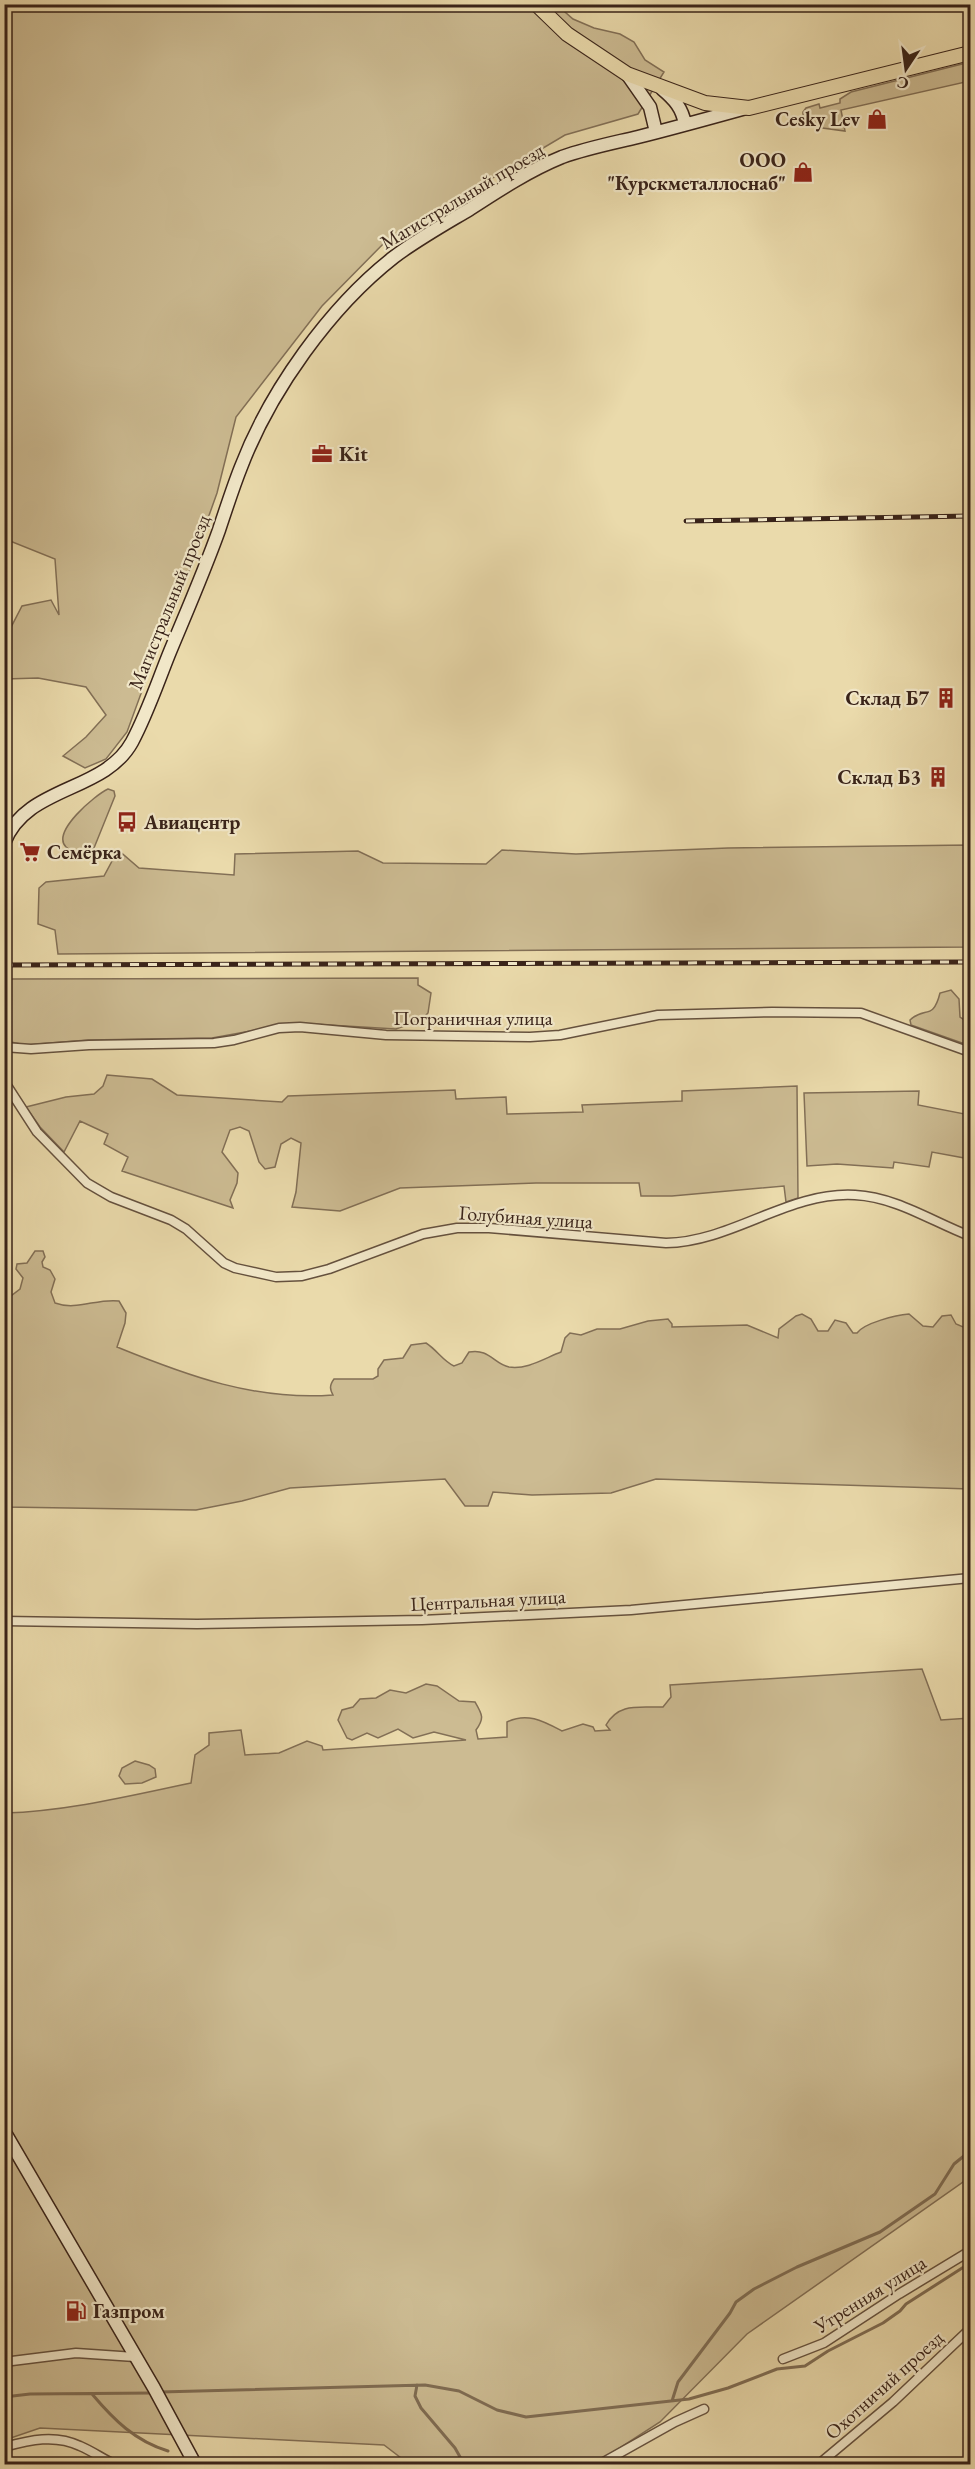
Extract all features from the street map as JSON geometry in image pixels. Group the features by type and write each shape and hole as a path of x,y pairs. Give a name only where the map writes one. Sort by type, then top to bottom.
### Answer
{"main road":[{"path":"536,4 567,34 627,74 705,103 749,108"},
{"name":"Магистральный проезд","path":"4,843 14,825 29,810 45,798 106,770 130,745 146,713 210,553 241,465 272,401 307,350 348,300 395,256 501,189 549,163 584,151 685,124 970,53"},
{"path":"627,74 650,107 656,132"},
{"path":"659,86 675,100 683,113 685,124"},
{"path":"4,2131 154,2388 195,2464"}],"street":[{"name":"Пограничная улица","path":"4,1047 32,1049 89,1045 214,1043 279,1028 300,1027 386,1035 530,1037 560,1035 658,1015 772,1012 861,1013 970,1052"},
{"name":"Голубиная улица","path":"4,1081 37,1132 87,1183 111,1197 178,1224 224,1263 235,1268 276,1277 314,1274 398,1242 442,1229 489,1228 666,1243 694,1241 831,1195 873,1197 897,1204 970,1236"},
{"name":"Центральная улица","path":"4,1621 197,1624 422,1620 631,1610 970,1578"},
{"name":"Утренняя улица","path":"783,2359 824,2343 970,2251"},
{"name":"Охотничий проезд","path":"819,2464 893,2402 970,2329"},
{"path":"4,2362 76,2353 135,2357"},
{"path":"600,2464 675,2422 704,2409"},
{"path":"4,2447 48,2438 63,2440 81,2446 114,2464"}],"shaded area":[{"path":"4,5 557,5 573,19 594,28 620,34 634,42 645,60 664,72 638,114 565,135 386,241 322,306 236,417 217,493 180,597 162,636 127,732 106,759 85,768 63,756 86,737 106,715 86,687 38,678 5,679 5,639 22,606 51,600 59,615 55,559 5,539"},
{"path":"970,62 970,81 841,110 845,131 815,127 803,116 806,108 819,104 820,108 840,103 840,99 851,92"},
{"path":"108,789 114,791 115,796 94,848 83,853 70,850 63,840 64,832 85,806"},
{"path":"970,845 970,947 58,954 55,930 38,924 39,888 46,882 104,876 118,850 139,868 234,875 235,854 358,851 383,863 486,864 502,850 576,854 728,848"},
{"path":"418,978 418,985 431,993 428,1013 421,1020 396,1029 295,1023 212,1038 88,1040 25,1045 5,1038 4,979"},
{"path":"951,990 959,999 960,1017 970,1024 968,1043 962,1043 911,1025 910,1020 915,1016 934,1007 940,993"},
{"path":"107,1075 152,1079 177,1095 282,1102 288,1096 455,1090 456,1099 506,1097 507,1114 583,1112 582,1105 682,1101 682,1091 797,1086 798,1198 786,1202 784,1186 672,1196 641,1196 639,1183 536,1183 400,1188 340,1211 292,1207 296,1192 301,1143 291,1138 281,1144 275,1167 265,1169 259,1162 249,1131 240,1127 230,1130 222,1152 238,1173 237,1183 230,1200 233,1208 122,1171 128,1157 104,1144 108,1134 80,1121 64,1152 40,1127 26,1107 66,1097 94,1094 103,1086"},
{"path":"919,1091 918,1105 970,1115 970,1159 932,1152 929,1167 894,1162 893,1168 837,1164 807,1166 804,1093"},
{"path":"35,1251 43,1251 45,1257 42,1262 43,1267 50,1270 55,1279 51,1292 55,1303 71,1306 119,1301 126,1313 117,1347 196,1377 250,1390 305,1396 333,1395 330,1387 334,1379 373,1379 378,1376 378,1369 384,1360 403,1358 411,1345 426,1343 454,1366 462,1363 469,1352 476,1351 509,1367 522,1367 561,1352 565,1338 570,1333 581,1335 597,1329 620,1329 648,1321 668,1319 672,1327 747,1325 778,1338 779,1329 802,1314 811,1319 818,1331 828,1331 835,1320 846,1323 853,1333 873,1323 903,1315 909,1314 923,1326 933,1327 942,1316 951,1315 956,1324 968,1329 970,1336 970,1489 656,1479 611,1493 532,1495 493,1492 488,1506 465,1506 445,1479 290,1488 196,1510 5,1507 4,1366 10,1365 9,1360 5,1359 7,1321 5,1309 7,1299 20,1289 23,1278 16,1269 17,1264 27,1263"},
{"path":"922,1669 941,1720 970,1718 970,2177 747,2334 660,2422 595,2464 409,2464 384,2445 40,2428 5,2440 4,1813 75,1806 191,1783 195,1755 209,1745 209,1733 241,1730 245,1755 279,1753 307,1741 322,1746 323,1750 466,1740 434,1732 413,1738 398,1729 378,1738 367,1733 352,1740 347,1738 338,1720 342,1710 353,1707 360,1699 376,1698 390,1690 406,1693 426,1684 437,1686 459,1701 475,1702 482,1716 476,1730 478,1739 507,1737 507,1722 521,1718 542,1721 562,1731 583,1724 593,1727 595,1731 610,1730 606,1725 611,1718 624,1709 663,1707 671,1697 670,1685"},
{"path":"135,1761 155,1769 156,1777 142,1783 125,1784 119,1776 122,1768"}],"waterway":[{"path":"672,2401 678,2382 736,2302 754,2289 797,2267 880,2232 935,2194 954,2164 970,2151"},
{"path":"160,2392 425,2385 459,2391 497,2410 526,2417 689,2399 728,2388 777,2369 805,2366 828,2351 883,2323 906,2304 970,2263"},
{"path":"417,2385 415,2396 421,2408 455,2448 464,2464"},
{"path":"4,2397 30,2394 154,2393"},
{"path":"92,2394 135,2435 145,2442 168,2451"}],"railway":[{"path":"686,521 970,516"},
{"path":"4,965 970,962"}],"place":[{"name":"Cesky Lev","path":"877,119"},
{"name":"ООО \"Курскметаллоснаб\"","path":"803,172"},
{"name":"Kit","path":"322,454"},
{"name":"Склад Б7","path":"946,698"},
{"name":"Склад Б3","path":"938,777"},
{"name":"Авиацентр","path":"127,822"},
{"name":"Семёрка","path":"30,852"},
{"name":"Газпром","path":"76,2311"}]}
